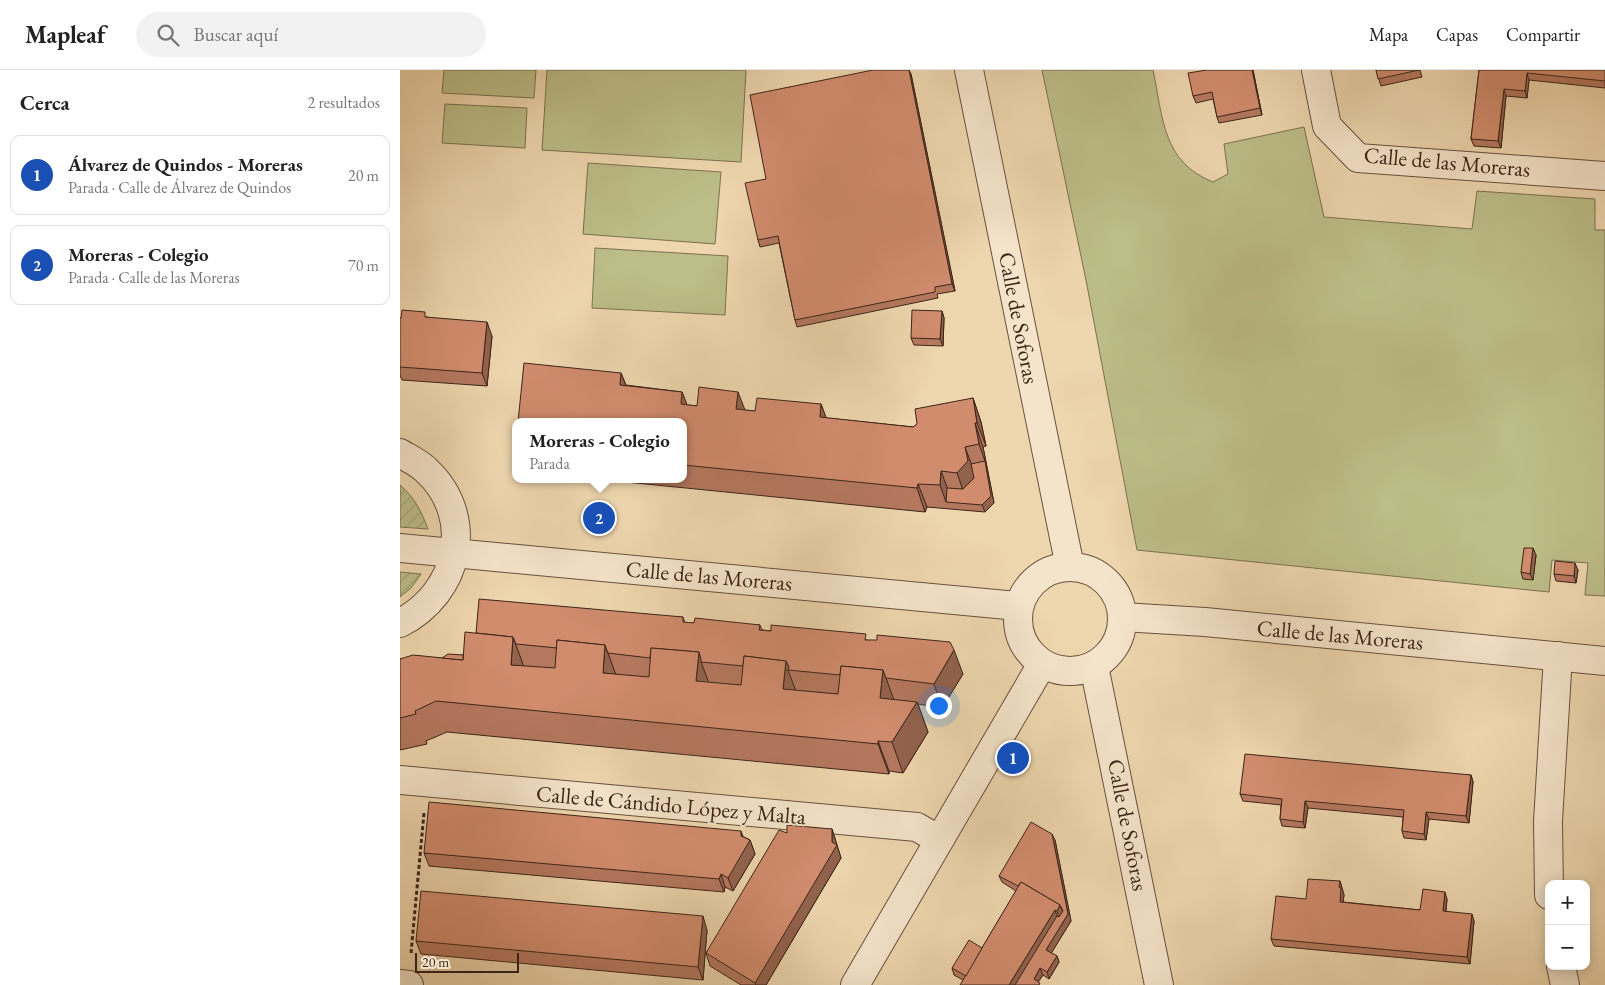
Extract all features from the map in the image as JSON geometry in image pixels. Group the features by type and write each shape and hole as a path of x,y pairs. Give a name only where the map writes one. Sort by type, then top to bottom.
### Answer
{"street":[{"name":"Calle de Soforas","path":"969,70 1070,566"},
{"name":"Calle de las Moreras","path":"1316,70 1327,126 1358,158 1605,176"},
{"path":"400,453 426,469 445,493 455,521 455,552 446,581 427,606 400,623"},
{"name":"Calle de las Moreras","path":"400,548 1018,606"},
{"path":"1070,566 1085,569 1100,576 1111,587 1119,600 1122,617 1121,631 1116,645 1094,666 1078,671 1059,671 1042,664 1029,653 1021,639 1017,622 1018,606 1025,590 1037,578 1052,569 1070,566"},
{"name":"Calle de las Moreras","path":"1122,617 1215,623 1605,660"},
{"path":"1549,880 1548,822 1558,656"},
{"path":"855,985 1042,664"},
{"name":"Calle de Soforas","path":"1094,666 1159,985"},
{"name":"Calle de Cándido López y Malta","path":"413,781 917,827 939,840"},
{"path":"1562,970 1565,985"},
{"path":"400,984 408,985"}],"path":[{"path":"408,985 413,781"}],"green space":[{"path":"444,70 536,70 534,98 442,93"},
{"path":"547,70 746,70 741,162 542,150"},
{"path":"1042,70 1153,70 1163,121 1174,150 1184,163 1196,173 1213,182 1228,174 1224,144 1304,127 1324,217 1472,229 1477,191 1595,199 1595,230 1605,230 1605,596 1585,595 1588,563 1552,560 1549,592 1137,550 1086,280"},
{"path":"445,104 527,108 525,148 442,143"},
{"path":"588,163 721,172 715,244 583,234"},
{"path":"595,248 728,256 725,315 592,308"},
{"path":"400,485 417,505 428,529 400,527"},
{"path":"400,572 421,574 411,588 400,597"}],"building":[{"path":"873,70 909,70 952,284 935,287 935,292 795,320 778,236 758,240 745,183 766,179 750,95"},
{"path":"1207,70 1252,70 1260,108 1217,117 1212,92 1193,96 1188,73"},
{"path":"1376,70 1419,70 1378,79"},
{"path":"1479,70 1605,70 1605,81 1527,73 1525,91 1504,89 1498,141 1471,139"},
{"path":"402,310 425,312 425,317 487,322 482,373 400,367 400,318"},
{"path":"912,310 942,311 940,339 911,338"},
{"path":"524,363 621,373 620,385 682,392 681,404 697,406 699,387 738,392 736,409 755,411 757,398 821,404 820,417 913,427 917,424 915,409 973,398 979,444 965,447 968,461 957,473 941,471 940,485 918,484 917,488 687,465 687,418 518,418"},
{"path":"985,461 991,496 982,505 946,502 947,488 963,489 974,478 971,464"},
{"path":"1524,548 1533,548 1530,574 1521,572"},
{"path":"1555,561 1575,563 1574,576 1554,574"},
{"path":"479,599 683,617 683,622 694,623 695,618 760,625 759,630 771,631 771,625 866,634 865,640 877,640 877,635 950,642 954,650 934,684 886,678 883,670 841,666 840,675 788,670 789,667 786,661 744,656 743,666 701,662 699,652 651,648 650,658 608,653 605,645 557,640 557,648 516,644 513,637 476,633"},
{"path":"465,632 513,637 511,665 555,668 557,640 605,645 603,673 649,677 651,648 699,652 696,681 741,685 744,656 786,661 783,689 838,694 841,666 883,670 880,698 917,702 892,742 878,741 878,744 436,701 415,711 416,714 400,718 400,659 413,655 463,660"},
{"path":"448,654 463,655 463,660 442,658"},
{"path":"1245,754 1471,775 1466,816 1426,812 1424,834 1402,831 1404,810 1305,801 1303,822 1280,819 1282,799 1240,794"},
{"path":"429,802 741,831 741,836 750,840 728,878 721,874 719,879 424,853"},
{"path":"1031,822 1052,834 1068,914 1046,950 1057,956 1047,972 1040,968 1034,979 1040,983 1039,985 1015,985 1057,916 1059,917 1063,911 1060,905 1021,882 1018,886 999,876"},
{"path":"787,825 832,829 832,842 837,845 755,983 706,953 779,830 787,833"},
{"path":"1308,879 1340,881 1340,902 1420,910 1423,889 1445,892 1443,911 1472,914 1467,957 1271,939 1276,896 1306,899"},
{"path":"1021,882 1060,905 1057,911 1055,910 1009,985 960,985"},
{"path":"421,891 703,916 698,967 416,941"},
{"path":"969,940 982,948 966,976 952,968"}],"place":[{"name":"Moreras - Colegio","path":"599,518"},
{"name":"Álvarez de Quindos - Moreras","path":"1013,758"}]}
